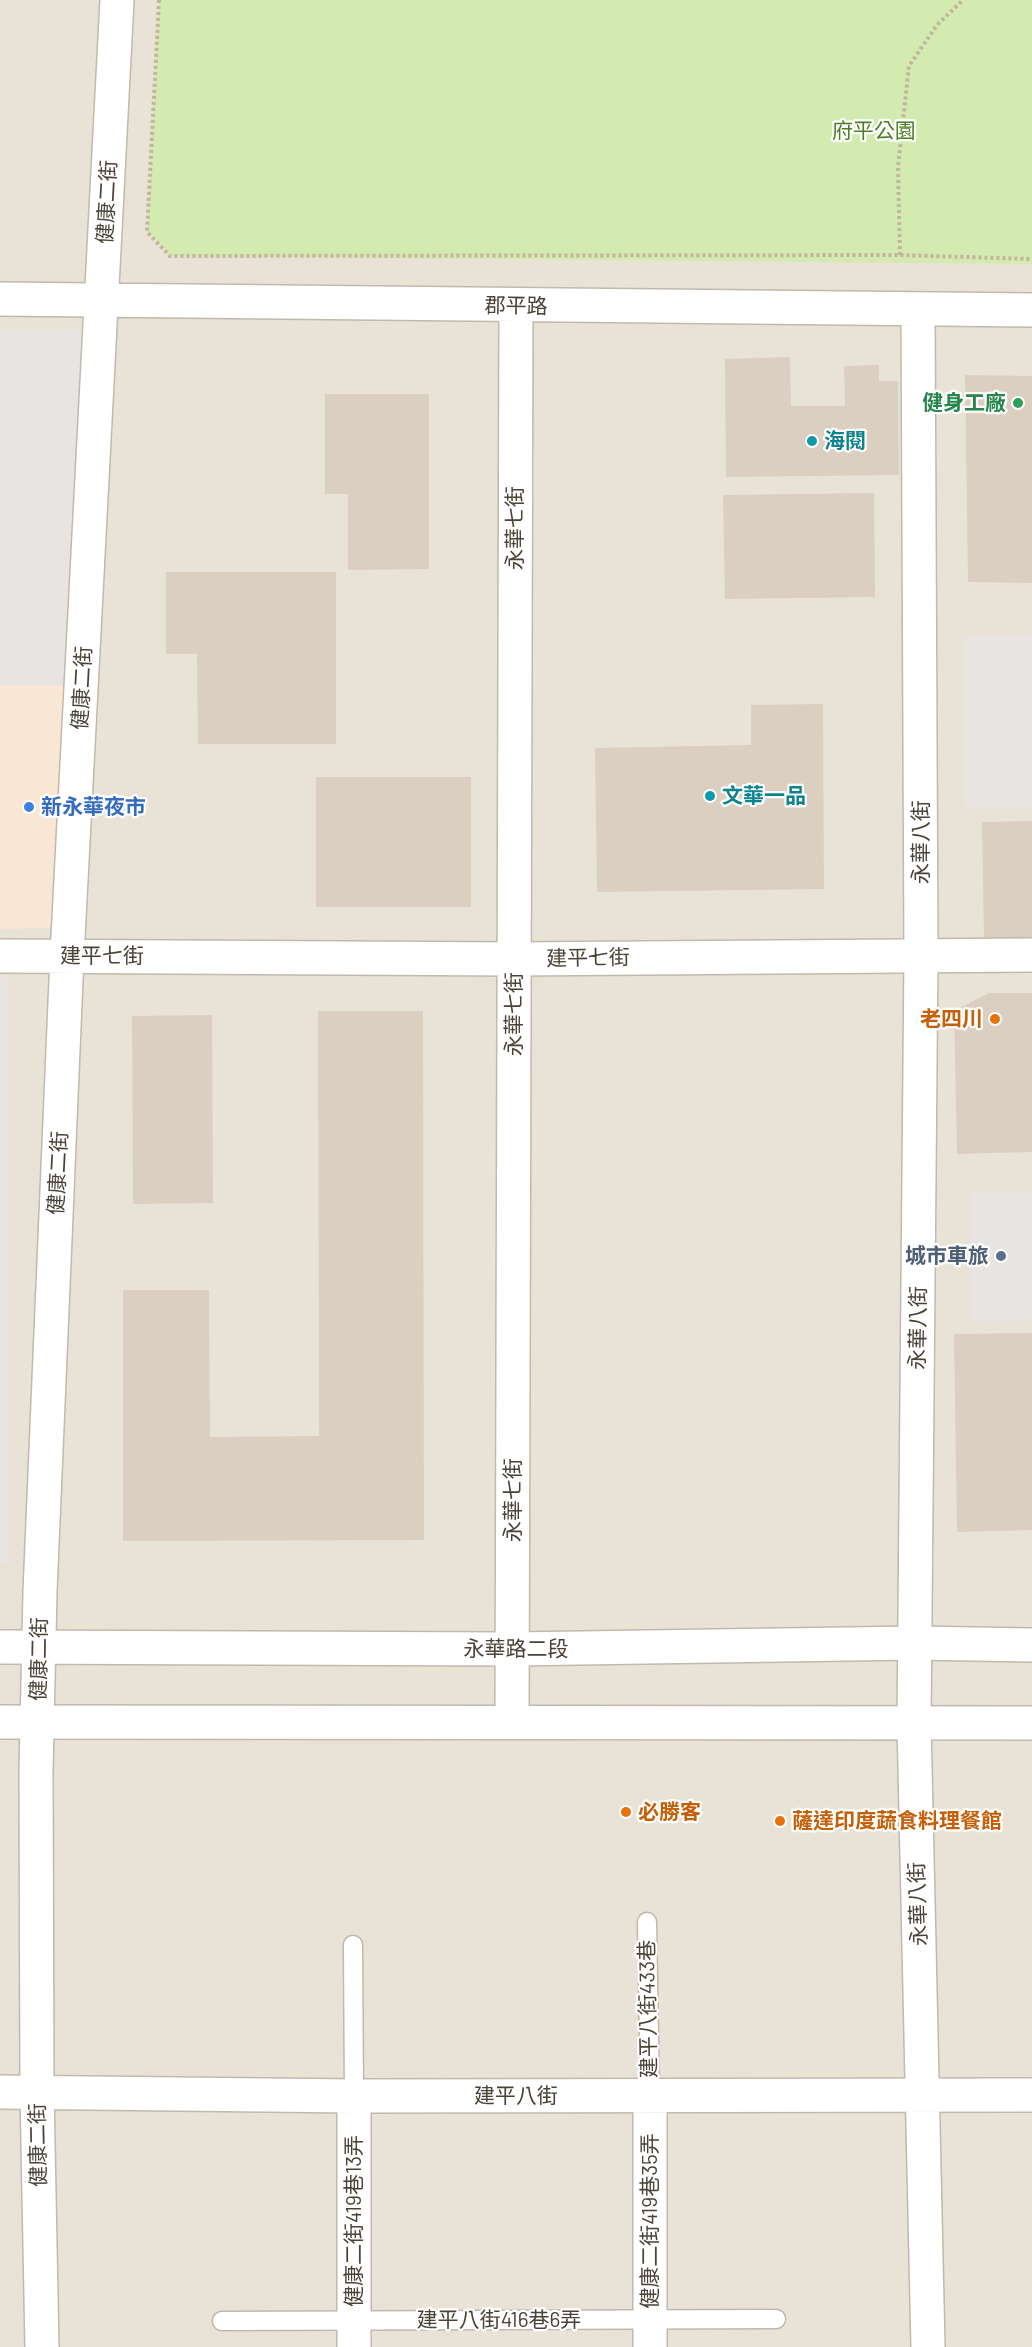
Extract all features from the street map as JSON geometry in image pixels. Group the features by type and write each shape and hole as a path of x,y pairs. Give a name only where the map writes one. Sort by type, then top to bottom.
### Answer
{"street":[{"name":"健康二街","path":"42,2347 37,2092 39,1647 67,956 117,0"},
{"name":"郡平路","path":"0,299 1032,310"},
{"name":"永華七街","path":"512,1722 516,306"},
{"name":"永華八街","path":"918,309 921,955 914,1723 928,2347"},
{"name":"建平七街","path":"0,956 514,958 1032,955"},
{"name":"永華路二段","path":"0,1647 513,1649 915,1643 1032,1645"},
{"path":"0,1722 1032,1723"},
{"name":"建平八街","path":"0,2092 354,2096 1032,2095"},
{"name":"健康二街419巷13弄","path":"354,2096 354,2333"},
{"name":"健康二街419巷35弄","path":"650,2096 650,2333"}],"lane":[{"name":"建平八街433巷","path":"647,1922 650,2096"},
{"path":"353,1945 354,2096"},
{"name":"建平八街416巷6弄","path":"222,2321 354,2333 650,2333 776,2319"}],"path":[{"path":"159,0 147,232 170,256 900,255 1032,259"},
{"path":"900,255 898,167 909,66 937,25 963,0"}],"shaded area":[{"path":"0,0 1032,0 1032,2347 0,2347"},
{"path":"0,329 87,330 66,685 0,685"},
{"path":"1032,635 1032,807 964,807 963,636"},
{"name":"新永華夜市","path":"0,685 66,685 51,928 0,929"},
{"path":"0,977 9,977 9,1563 0,1563"},
{"name":"城市車旅","path":"1032,1191 1032,1321 971,1322 970,1192"}],"green space":[{"name":"府平公園","path":"159,0 1032,0 1032,264 170,256 147,232"}],"building":[{"name":"海閱","path":"790,357 791,406 845,406 844,366 879,365 879,381 898,381 899,475 726,477 725,359"},
{"path":"965,375 1032,376 1032,583 968,582"},
{"path":"325,394 429,394 429,569 348,570 348,494 325,494"},
{"name":"海閱","path":"874,493 875,597 725,599 723,495"},
{"path":"166,572 336,572 336,744 198,744 197,654 166,654"},
{"name":"文華一品","path":"823,704 824,889 597,892 595,748 751,745 751,705"},
{"path":"316,777 471,777 471,907 316,907"},
{"path":"1032,821 1032,939 984,939 982,822"},
{"path":"989,993 1032,993 1032,1152 957,1154 954,1011"},
{"path":"318,1011 423,1011 424,1540 123,1541 123,1290 209,1290 210,1437 319,1436"},
{"path":"212,1015 213,1203 133,1204 132,1016"},
{"path":"1032,1333 1032,1530 957,1532 954,1334"}],"place":[{"name":"健身工廠","path":"1018,403"},
{"name":"海閱","path":"812,441"},
{"name":"文華一品","path":"710,796"},
{"name":"新永華夜市","path":"29,807"},
{"name":"老四川","path":"995,1019"},
{"name":"城市車旅","path":"1001,1256"},
{"name":"必勝客","path":"626,1812"},
{"name":"薩達印度蔬食料理餐館","path":"780,1821"}]}
